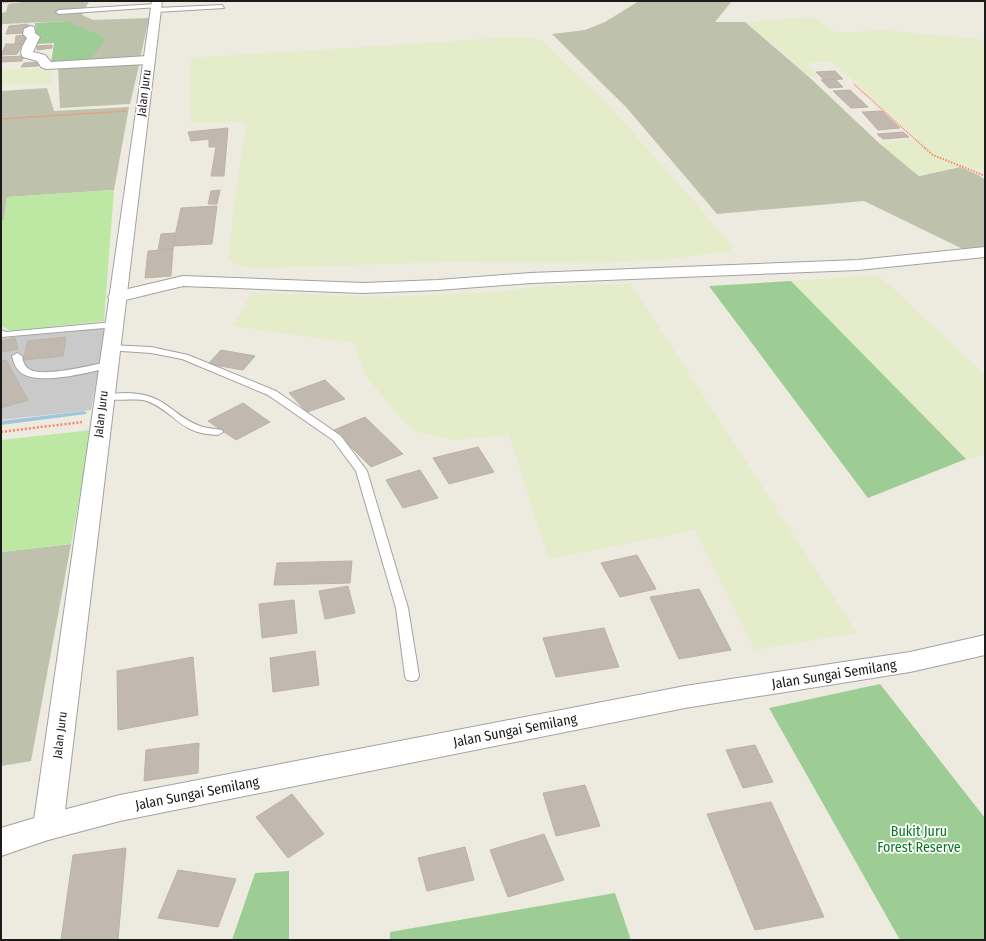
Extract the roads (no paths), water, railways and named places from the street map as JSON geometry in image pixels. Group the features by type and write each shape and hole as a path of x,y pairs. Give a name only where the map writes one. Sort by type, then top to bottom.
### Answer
{"street":[{"name":"Jalan Juru","path":"48,827 116,297 148,60 157,6"},
{"path":"30,29 29,34 34,37 28,47 27,54 41,58 50,66 148,60"},
{"path":"116,297 183,281 363,288 445,285 531,278 858,265 985,252"},
{"name":"Jalan Sungai Semilang","path":"1,842 48,827 120,808 684,697 910,662 985,645"}],"lane":[{"path":"59,12 157,6 222,7"},
{"path":"1,333 4,335 113,325"},
{"path":"18,356 21,368 27,373 40,376 109,357 151,350 185,358 272,393 298,409 316,424 337,438 361,471 402,608 412,676"},
{"path":"104,397 132,395 151,400 191,426 211,432 218,432"}],"waterway":[{"path":"1,423 84,413"}],"park label":[{"name":"Bukit Juru Forest Reserve","path":"919,840"}]}
